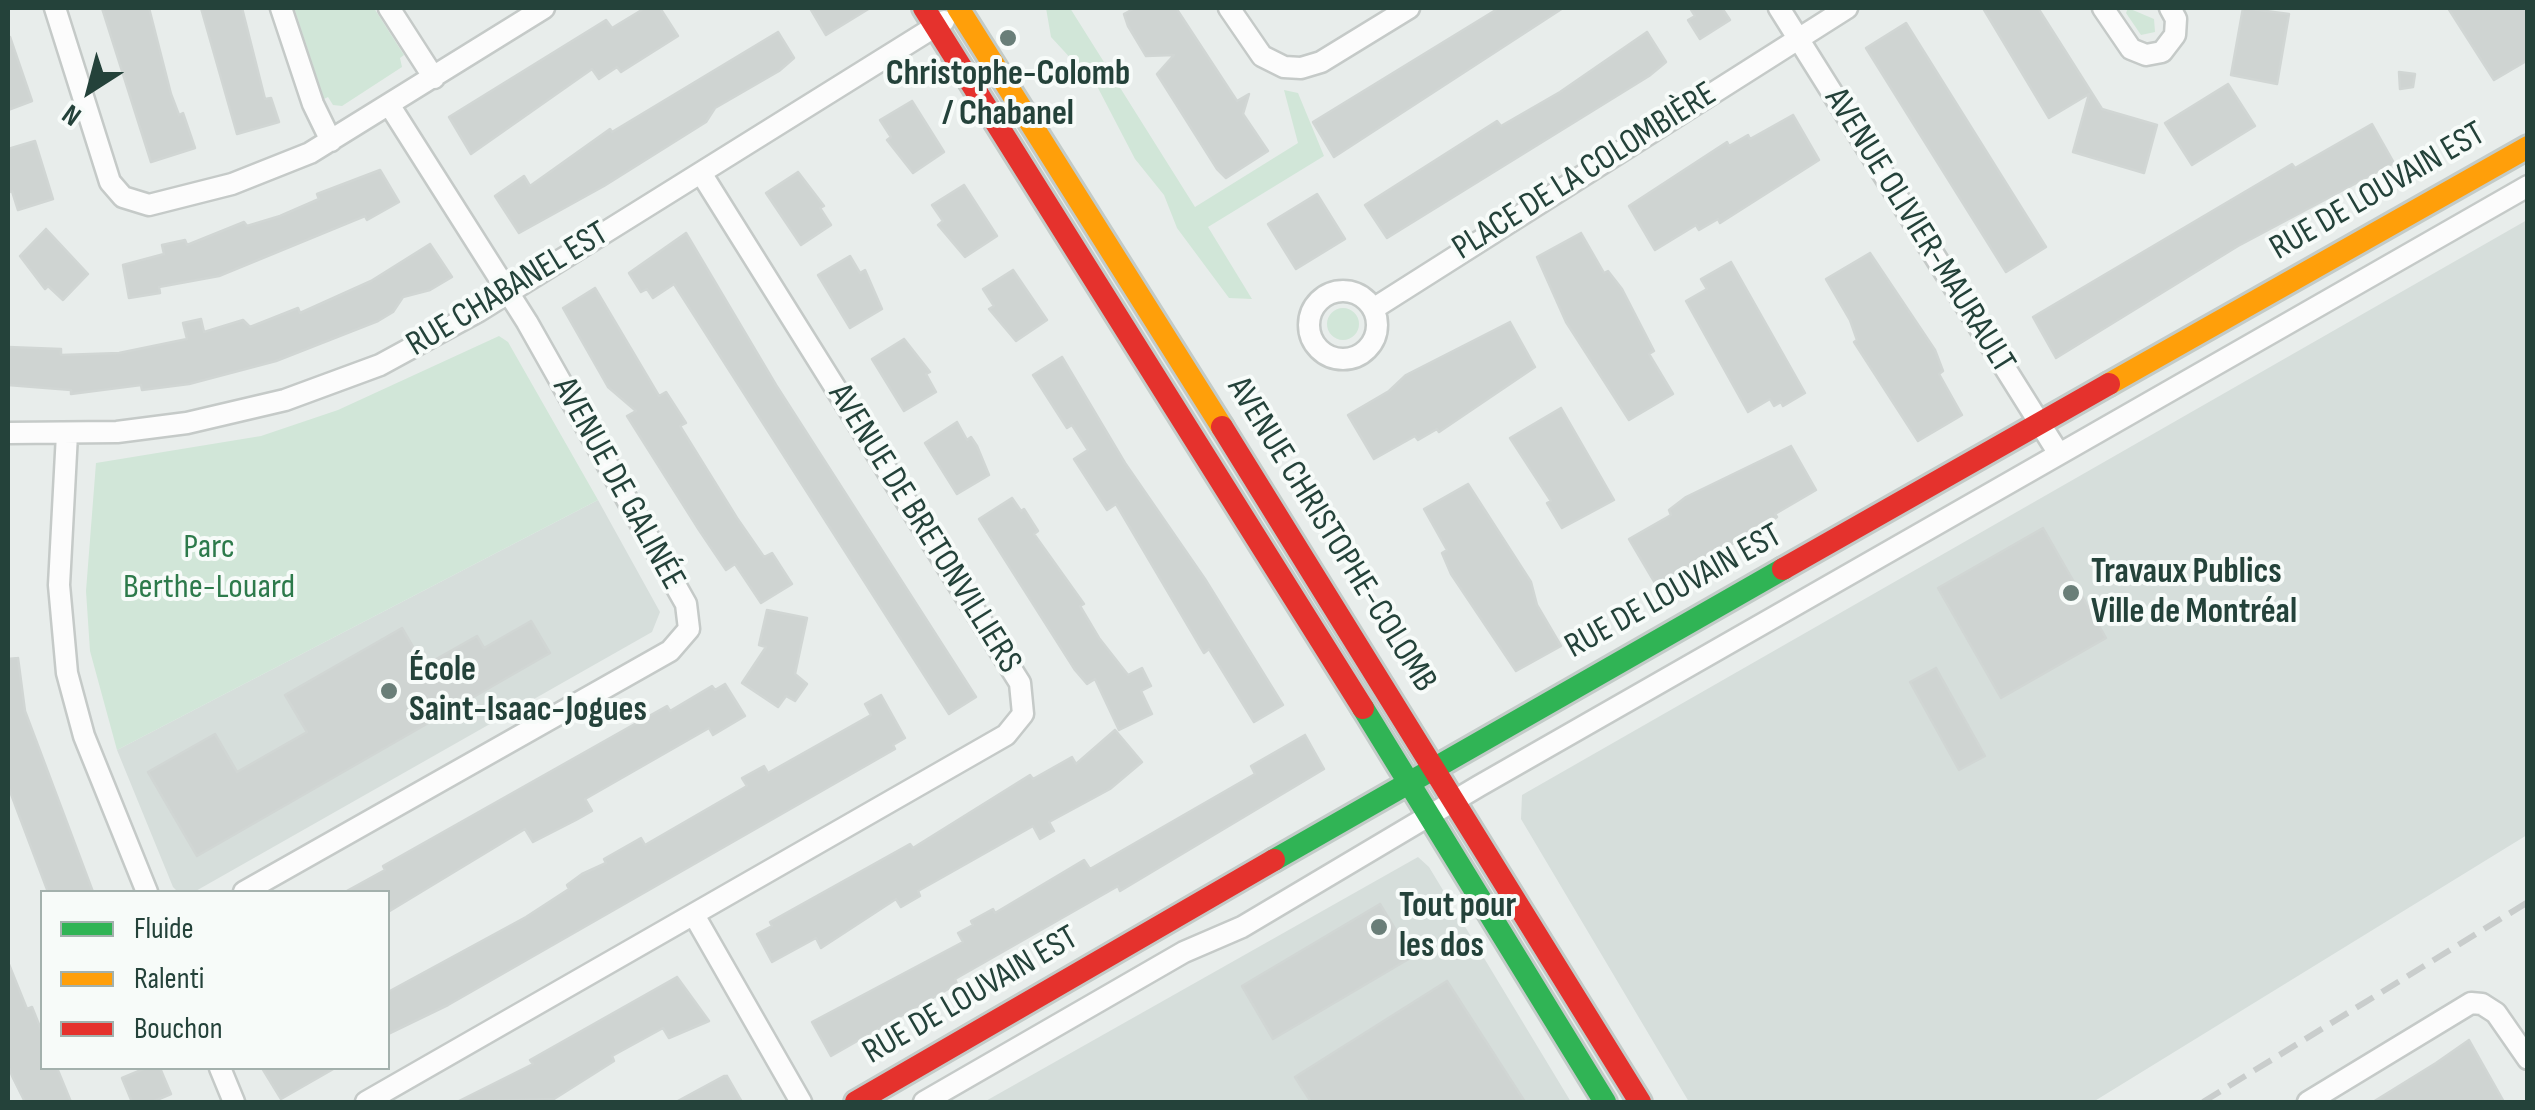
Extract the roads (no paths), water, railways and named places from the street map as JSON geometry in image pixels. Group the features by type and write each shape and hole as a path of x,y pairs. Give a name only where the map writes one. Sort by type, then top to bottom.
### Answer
{"main road":[{"name":"AVENUE CHRISTOPHE-COLOMB","path":"959,9 1436,767 1640,1102"},
{"name":"AVENUE CHRISTOPHE-COLOMB","path":"930,16 1431,815 1605,1102"},
{"name":"RUE DE LOUVAIN EST","path":"856,1102 2528,146"}],"street":[{"path":"56,8 110,182 129,200 155,204 280,167 390,106 544,8"},
{"path":"281,8 312,104 331,140"},
{"path":"388,8 434,78"},
{"path":"1229,8 1262,56 1276,64 1300,68 1322,62 1409,8"},
{"name":"AVENUE OLIVIER-MAURAULT","path":"1779,8 2059,454"},
{"name":"PLACE DE LA COLOMBIÈRE","path":"1373,308 1847,8"},
{"path":"2103,8 2131,48 2146,55 2162,52 2172,40 2177,24 2170,8"},
{"name":"RUE CHABANEL EST","path":"8,433 67,434 187,424 294,397 398,356 701,173 930,16 959,9"},
{"name":"AVENUE DE GALINÉE","path":"248,890 670,651 686,635 690,616 508,293 390,106"},
{"name":"AVENUE DE BRETONVILLIERS","path":"366,1102 1006,735 1020,721 1025,701 1020,682 701,173"},
{"name":"RUE DE LOUVAIN EST","path":"924,1102 1184,952 1242,927 1456,800 2528,186"},
{"path":"67,434 59,585 65,662 84,736 145,890"},
{"path":"694,915 801,1102"},
{"path":"2308,1102 2463,1007 2482,1004 2496,1013 2528,1059"},
{"path":"221,1070 234,1102"}],"railway":[{"path":"2203,1102 2528,902"}],"place":[{"name":"Christophe-Colomb / Chabanel","path":"1008,38"},
{"name":"Travaux Publics Ville de Montréal","path":"2071,593"},
{"name":"École Saint-Isaac-Jogues","path":"389,691"},
{"name":"Tout pour les dos","path":"1379,927"}],"park label":[{"name":"Parc Berthe-Louard","path":"209,568"}]}
